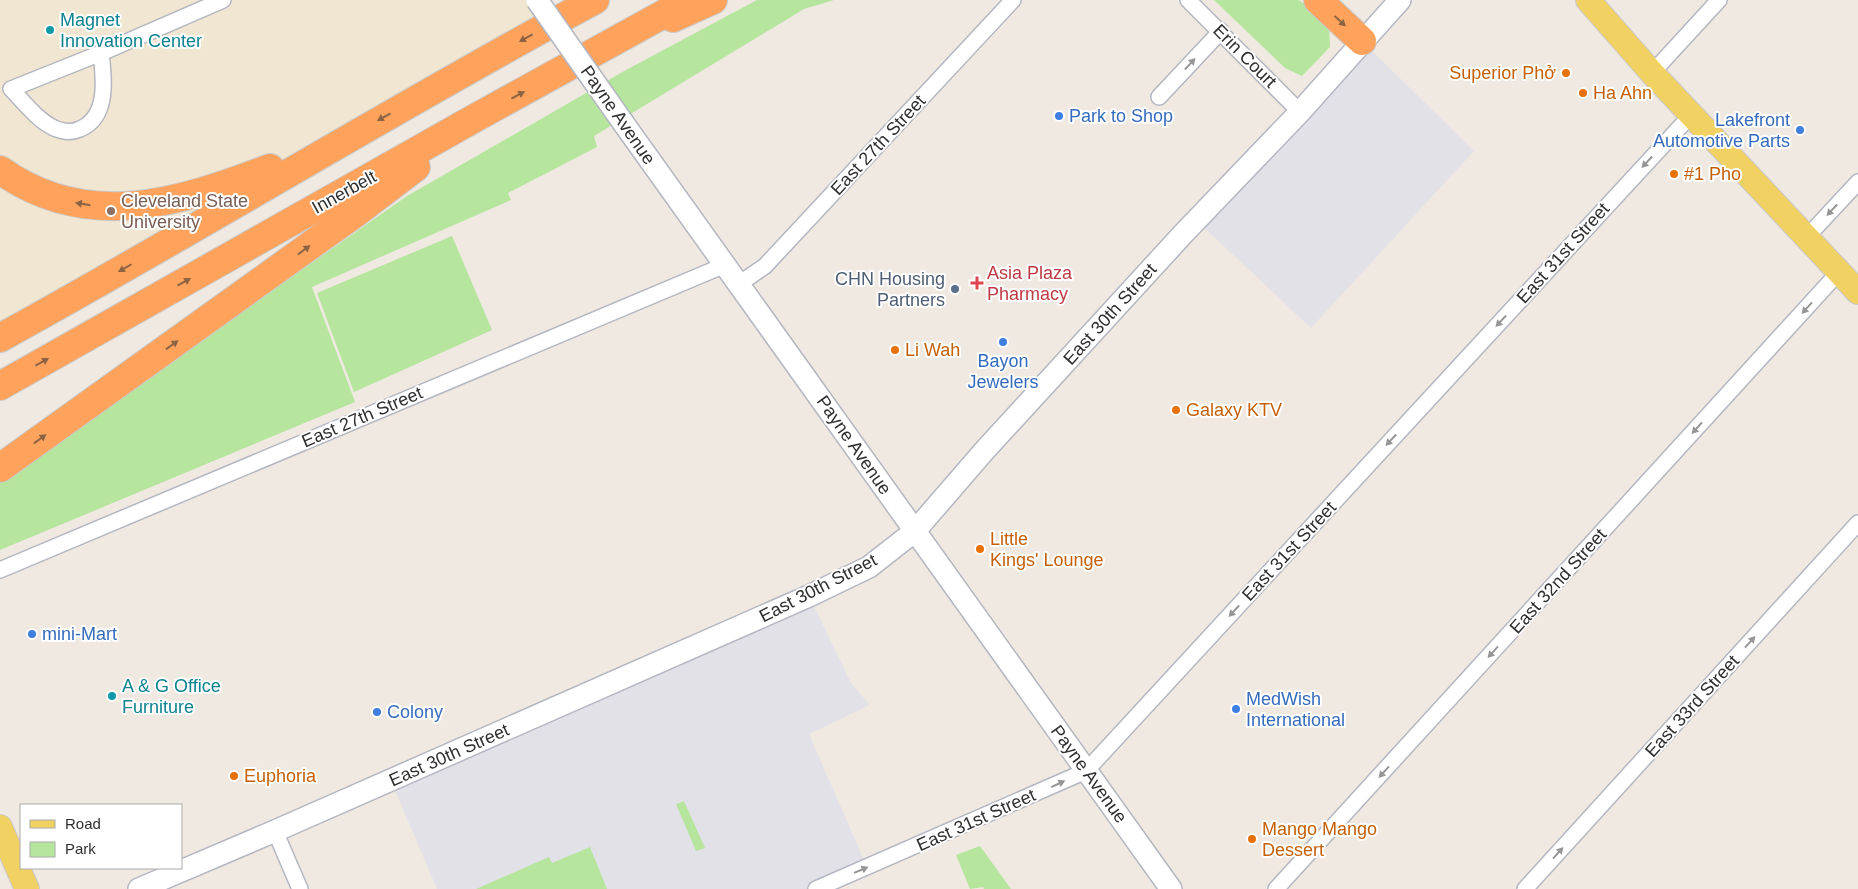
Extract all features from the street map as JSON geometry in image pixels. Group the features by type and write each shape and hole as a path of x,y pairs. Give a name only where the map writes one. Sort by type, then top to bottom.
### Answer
{"highway":[{"name":"Innerbelt","path":"0,386 475,118 689,0"},
{"path":"603,49 713,0"},
{"path":"1318,0 1362,41"},
{"path":"0,338 348,137 590,2"},
{"path":"0,468 357,212 475,118"},
{"path":"0,170 32,189 59,198 85,204 122,206 161,202 211,190 348,137"}],"main road":[{"name":"Payne Avenue","path":"537,0 1171,889"},
{"name":"East 30th Street","path":"139,889 809,596 869,567 915,531 985,450 1156,263 1300,112 1400,0"},
{"path":"1588,0 1652,73 1858,292"},
{"path":"0,826 27,889"}],"street":[{"path":"101,53 103,75 101,105 96,119 86,127 71,133 53,128 36,115 11,89 224,0"},
{"name":"East 27th Street","path":"739,284 764,266 1013,0"},
{"name":"Erin Court","path":"1188,0 1300,112"},
{"path":"1652,73 1719,0"},
{"path":"1159,97 1221,32"},
{"name":"East 31st Street","path":"816,889 1086,771 1692,114"},
{"path":"1806,238 1858,182"},
{"name":"East 27th Street","path":"0,570 725,265"},
{"name":"East 32nd Street","path":"1276,889 1839,272"},
{"name":"East 33rd Street","path":"1525,889 1858,523"},
{"path":"275,831 300,889"}],"shaded area":[{"name":"Cleveland State University","path":"0,0 537,0 553,23 0,338"},
{"path":"1362,41 1474,151 1311,328 1196,220"},
{"path":"809,596 851,683 870,705 809,734 867,867 816,889 437,889 391,781"}],"green space":[{"path":"757,0 834,0 804,9 594,136 597,147 508,193 511,200 312,287 355,402 0,550 0,482 407,196 626,70"},
{"path":"1214,0 1298,0 1312,8 1329,24 1330,47 1302,76 1285,68"},
{"path":"452,236 492,330 354,392 317,293"},
{"path":"684,801 705,848 696,851 676,804"},
{"path":"980,846 1011,889 984,889 983,887 970,889 956,855"},
{"path":"590,847 607,889 476,889 549,857 552,863"}],"place":[{"name":"Magnet Innovation Center","path":"50,30"},
{"name":"Superior Phở","path":"1566,73"},
{"name":"Ha Ahn","path":"1583,93"},
{"name":"Park to Shop","path":"1059,116"},
{"name":"Lakefront Automotive Parts","path":"1800,130"},
{"name":"#1 Pho","path":"1674,174"},
{"name":"Cleveland State University","path":"111,211"},
{"name":"Asia Plaza Pharmacy","path":"977,283"},
{"name":"CHN Housing Partners","path":"955,289"},
{"name":"Bayon Jewelers","path":"1003,342"},
{"name":"Li Wah","path":"895,350"},
{"name":"Galaxy KTV","path":"1176,410"},
{"name":"Little Kings' Lounge","path":"980,549"},
{"name":"mini-Mart","path":"32,634"},
{"name":"A & G Office Furniture","path":"112,696"},
{"name":"MedWish International","path":"1236,709"},
{"name":"Colony","path":"377,712"},
{"name":"Euphoria","path":"234,776"},
{"name":"Mango Mango Dessert","path":"1252,839"}]}
